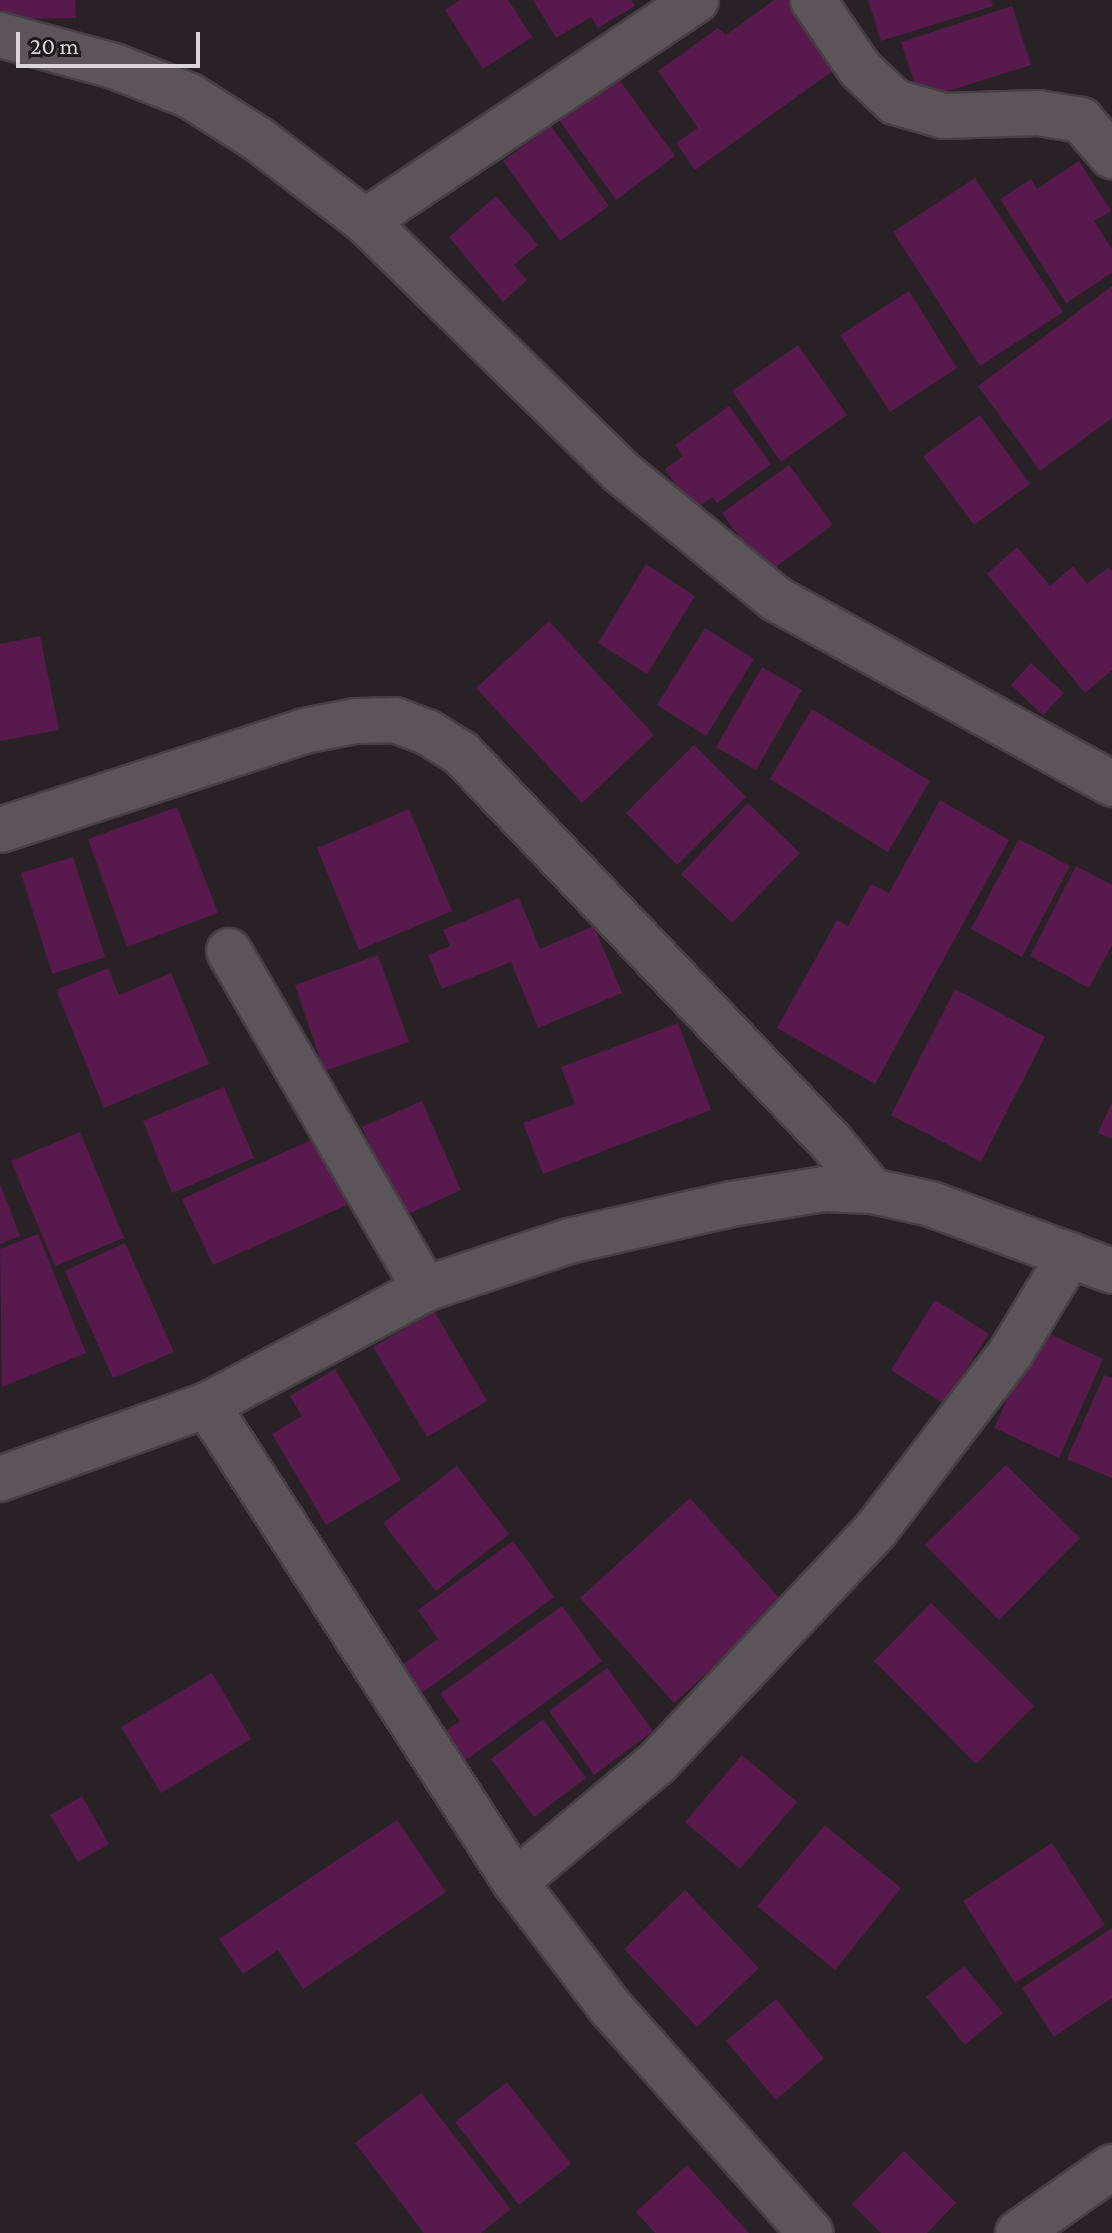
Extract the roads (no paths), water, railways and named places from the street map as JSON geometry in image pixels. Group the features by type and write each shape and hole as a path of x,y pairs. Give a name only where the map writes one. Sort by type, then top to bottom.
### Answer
{"street":[{"path":"365,221 696,0"},
{"path":"813,0 860,69 895,102 944,116 1038,113 1081,120 1112,156"},
{"path":"0,35 114,66 190,96 258,139 365,221 621,472 776,599 1112,784"},
{"path":"0,830 304,731 356,721 395,720 427,732 461,753 831,1142 872,1191"},
{"path":"229,951 425,1289"},
{"path":"0,1479 207,1405 425,1289 569,1241 717,1208 824,1189 872,1191 931,1204 1112,1271"},
{"path":"515,1882 658,1762 875,1531 1010,1354 1070,1255"},
{"path":"207,1405 515,1882 610,2007 811,2233"},
{"path":"1018,2233 1112,2167"}]}
